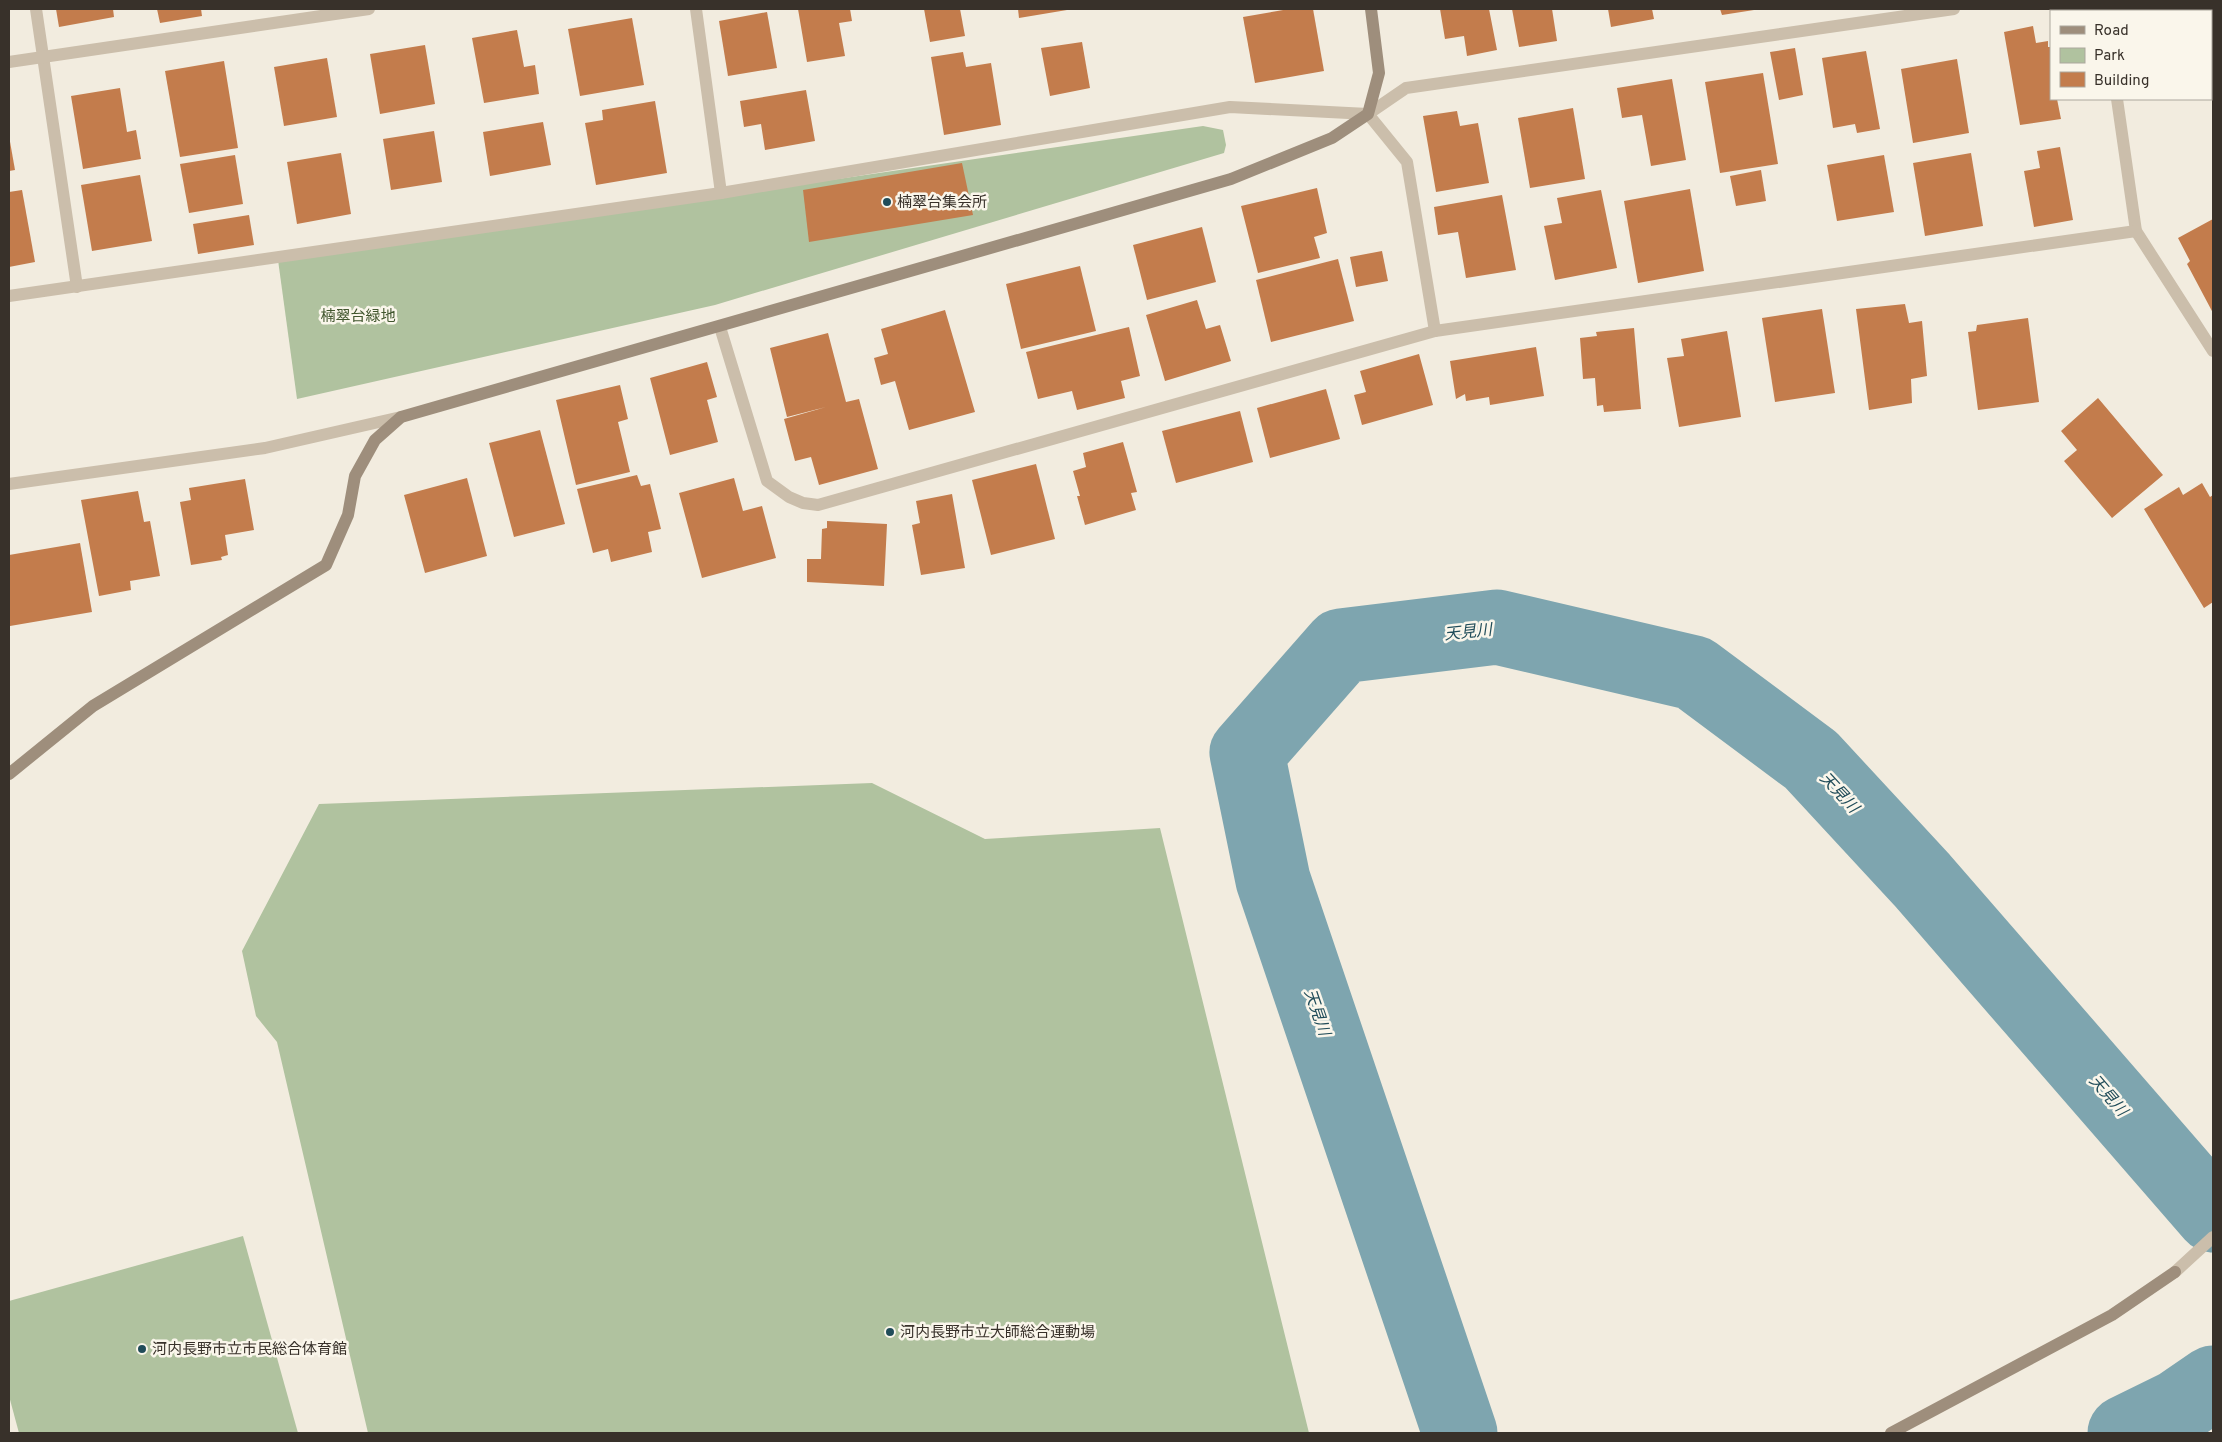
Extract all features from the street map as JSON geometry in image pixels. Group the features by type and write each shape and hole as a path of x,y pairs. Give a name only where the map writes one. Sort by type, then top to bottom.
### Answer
{"street":[{"path":"36,9 77,287"},
{"path":"9,62 368,9"},
{"path":"696,9 721,193"},
{"path":"1368,114 1379,73 1371,9"},
{"path":"9,484 265,448 401,417 720,327 1231,180 1332,138 1406,88 1954,9"},
{"path":"2117,100 2136,231 2213,351"},
{"path":"9,296 721,193 1230,107 1368,114 1407,162 1435,331"},
{"path":"720,327 767,481 789,497 803,503 818,505 1435,331 2136,231"},
{"path":"9,774 93,706 326,566 348,515 355,476 375,440 401,417"},
{"path":"1891,1433 2112,1315 2175,1272 2213,1237"}],"green space":[{"name":"楠翠台緑地","path":"1203,126 1223,130 1226,145 1224,153 715,305 297,399 278,260"},
{"path":"872,783 985,839 1160,828 1309,1433 368,1433 277,1042 256,1016 242,951 319,804"},
{"name":"河内長野市立市民総合体育館","path":"243,1236 298,1433 19,1433 9,1396 9,1301"}],"building":[{"path":"56,9 113,9 114,17 59,27"},
{"path":"157,9 201,9 202,16 160,23"},
{"path":"798,9 850,9 852,21 839,23 845,56 807,62"},
{"path":"924,9 960,9 965,36 930,42"},
{"path":"1018,9 1067,9 1067,10 1019,18"},
{"path":"1289,9 1313,9 1324,71 1255,83 1243,17"},
{"path":"1440,9 1489,9 1497,50 1467,56 1464,36 1445,39"},
{"path":"1512,9 1552,9 1557,41 1519,47"},
{"path":"1608,9 1652,9 1654,19 1611,27"},
{"path":"1720,9 1754,9 1754,10 1722,15"},
{"path":"767,12 777,68 728,76 719,21"},
{"path":"632,18 644,85 580,96 568,29"},
{"path":"2033,26 2036,43 2048,41 2048,47 2050,47 2050,100 2057,100 2061,119 2020,125 2004,32"},
{"path":"517,30 524,67 535,65 539,94 484,103 472,38"},
{"path":"1082,42 1090,88 1050,96 1041,48"},
{"path":"425,45 435,104 380,114 370,54"},
{"path":"1795,48 1803,95 1779,100 1770,52"},
{"path":"1866,51 1880,129 1857,133 1855,124 1833,128 1822,58"},
{"path":"963,52 966,67 991,63 1001,125 944,135 931,57"},
{"path":"327,58 337,117 284,126 274,67"},
{"path":"1957,59 1969,133 1913,143 1901,69"},
{"path":"224,61 238,148 180,157 165,71"},
{"path":"1763,73 1778,164 1720,173 1705,82"},
{"path":"1672,79 1686,160 1651,166 1642,115 1622,118 1617,88"},
{"path":"120,88 127,132 136,130 141,159 83,169 71,96"},
{"path":"806,90 815,141 765,150 761,124 744,127 740,101"},
{"path":"655,101 667,173 596,185 585,123 603,120 602,110"},
{"path":"1573,108 1585,179 1530,188 1518,118"},
{"path":"1457,111 1460,126 1478,123 1489,183 1436,192 1423,116"},
{"path":"543,122 551,165 490,176 483,132"},
{"path":"434,131 442,182 391,190 383,139"},
{"path":"9,136 15,170 9,171"},
{"path":"2060,147 2073,220 2034,227 2024,171 2040,168 2037,151"},
{"path":"341,153 351,214 297,224 287,162"},
{"path":"1971,153 1983,226 1925,236 1913,163"},
{"path":"235,155 243,204 189,213 180,164"},
{"path":"1884,155 1894,212 1837,221 1827,165"},
{"name":"楠翠台集会所","path":"962,163 973,215 809,242 803,190"},
{"path":"1761,170 1766,201 1736,206 1730,176"},
{"path":"140,175 152,241 92,251 81,185"},
{"path":"1317,188 1327,233 1314,237 1320,258 1258,273 1241,206"},
{"path":"1690,189 1704,271 1638,283 1624,201"},
{"path":"22,190 35,262 9,267 9,192"},
{"path":"1601,190 1617,268 1555,280 1544,226 1562,223 1557,198"},
{"path":"1502,195 1516,270 1466,278 1458,232 1438,235 1434,207"},
{"path":"249,215 254,245 198,254 193,224"},
{"path":"2213,219 2213,313 2187,264 2190,261 2178,238"},
{"path":"1202,227 1216,282 1147,300 1133,245"},
{"path":"1382,251 1388,281 1356,287 1350,257"},
{"path":"1338,259 1354,321 1271,342 1256,280"},
{"path":"1080,266 1096,331 1021,349 1006,284"},
{"path":"1197,300 1206,329 1220,325 1231,361 1165,381 1146,315"},
{"path":"1905,304 1909,323 1922,321 1927,376 1911,379 1912,403 1869,410 1856,309"},
{"path":"1822,309 1835,393 1775,402 1762,318"},
{"path":"945,310 975,412 909,430 895,381 881,385 874,358 888,354 881,329"},
{"path":"2028,318 2039,402 1978,410 1968,332 1976,331 1977,325"},
{"path":"1129,327 1140,376 1121,381 1125,398 1077,410 1072,391 1038,399 1026,352"},
{"path":"1634,328 1641,409 1604,412 1603,405 1597,406 1595,378 1583,379 1580,338 1597,336 1596,332"},
{"path":"1727,331 1741,417 1679,427 1667,358 1684,356 1681,339"},
{"path":"828,333 846,402 859,399 878,469 819,485 811,457 795,461 784,419 826,407 787,417 770,348"},
{"path":"1536,347 1544,396 1490,405 1489,397 1466,401 1465,394 1456,399 1450,361"},
{"path":"1419,354 1433,405 1362,425 1354,395 1366,392 1360,371"},
{"path":"707,362 717,397 707,400 718,442 670,455 650,378"},
{"path":"620,385 628,419 618,422 630,472 576,485 556,400"},
{"path":"1326,389 1340,439 1270,458 1257,408"},
{"path":"2098,398 2163,475 2112,518 2064,461 2077,450 2061,431"},
{"path":"1240,411 1253,462 1176,483 1162,431"},
{"path":"540,430 565,524 514,537 489,443"},
{"path":"1123,442 1137,492 1131,493 1136,510 1085,525 1077,496 1080,496 1073,471 1086,467 1083,453"},
{"path":"1036,464 1055,539 991,555 972,480"},
{"path":"637,475 641,486 650,484 661,529 648,532 652,552 611,562 608,549 593,553 577,489"},
{"path":"467,478 487,556 425,573 404,495"},
{"path":"734,478 743,511 762,506 776,558 702,578 679,493"},
{"path":"245,479 254,530 225,535 228,555 221,557 222,560 191,565 180,502 191,500 189,488"},
{"path":"2202,483 2210,497 2213,495 2213,602 2204,608 2144,509 2179,487 2183,495"},
{"path":"138,491 144,522 150,521 160,576 130,581 131,590 99,596 81,500"},
{"path":"952,494 965,568 921,575 912,525 920,523 916,501"},
{"path":"827,521 887,524 884,586 807,582 807,559 821,559 822,529 827,528"},
{"path":"80,543 92,612 10,626 9,555"}],"waterway":[{"name":"天見川","path":"1460,1433 1273,880 1247,753 1341,646 1497,627 1694,673 1811,760 1922,880 2213,1215"},
{"name":"天見川","path":"2125,1433 2178,1407 2213,1383"}],"place":[{"name":"楠翠台集会所","path":"887,202"},
{"name":"河内長野市立大師総合運動場","path":"890,1332"},
{"name":"河内長野市立市民総合体育館","path":"142,1349"}]}
